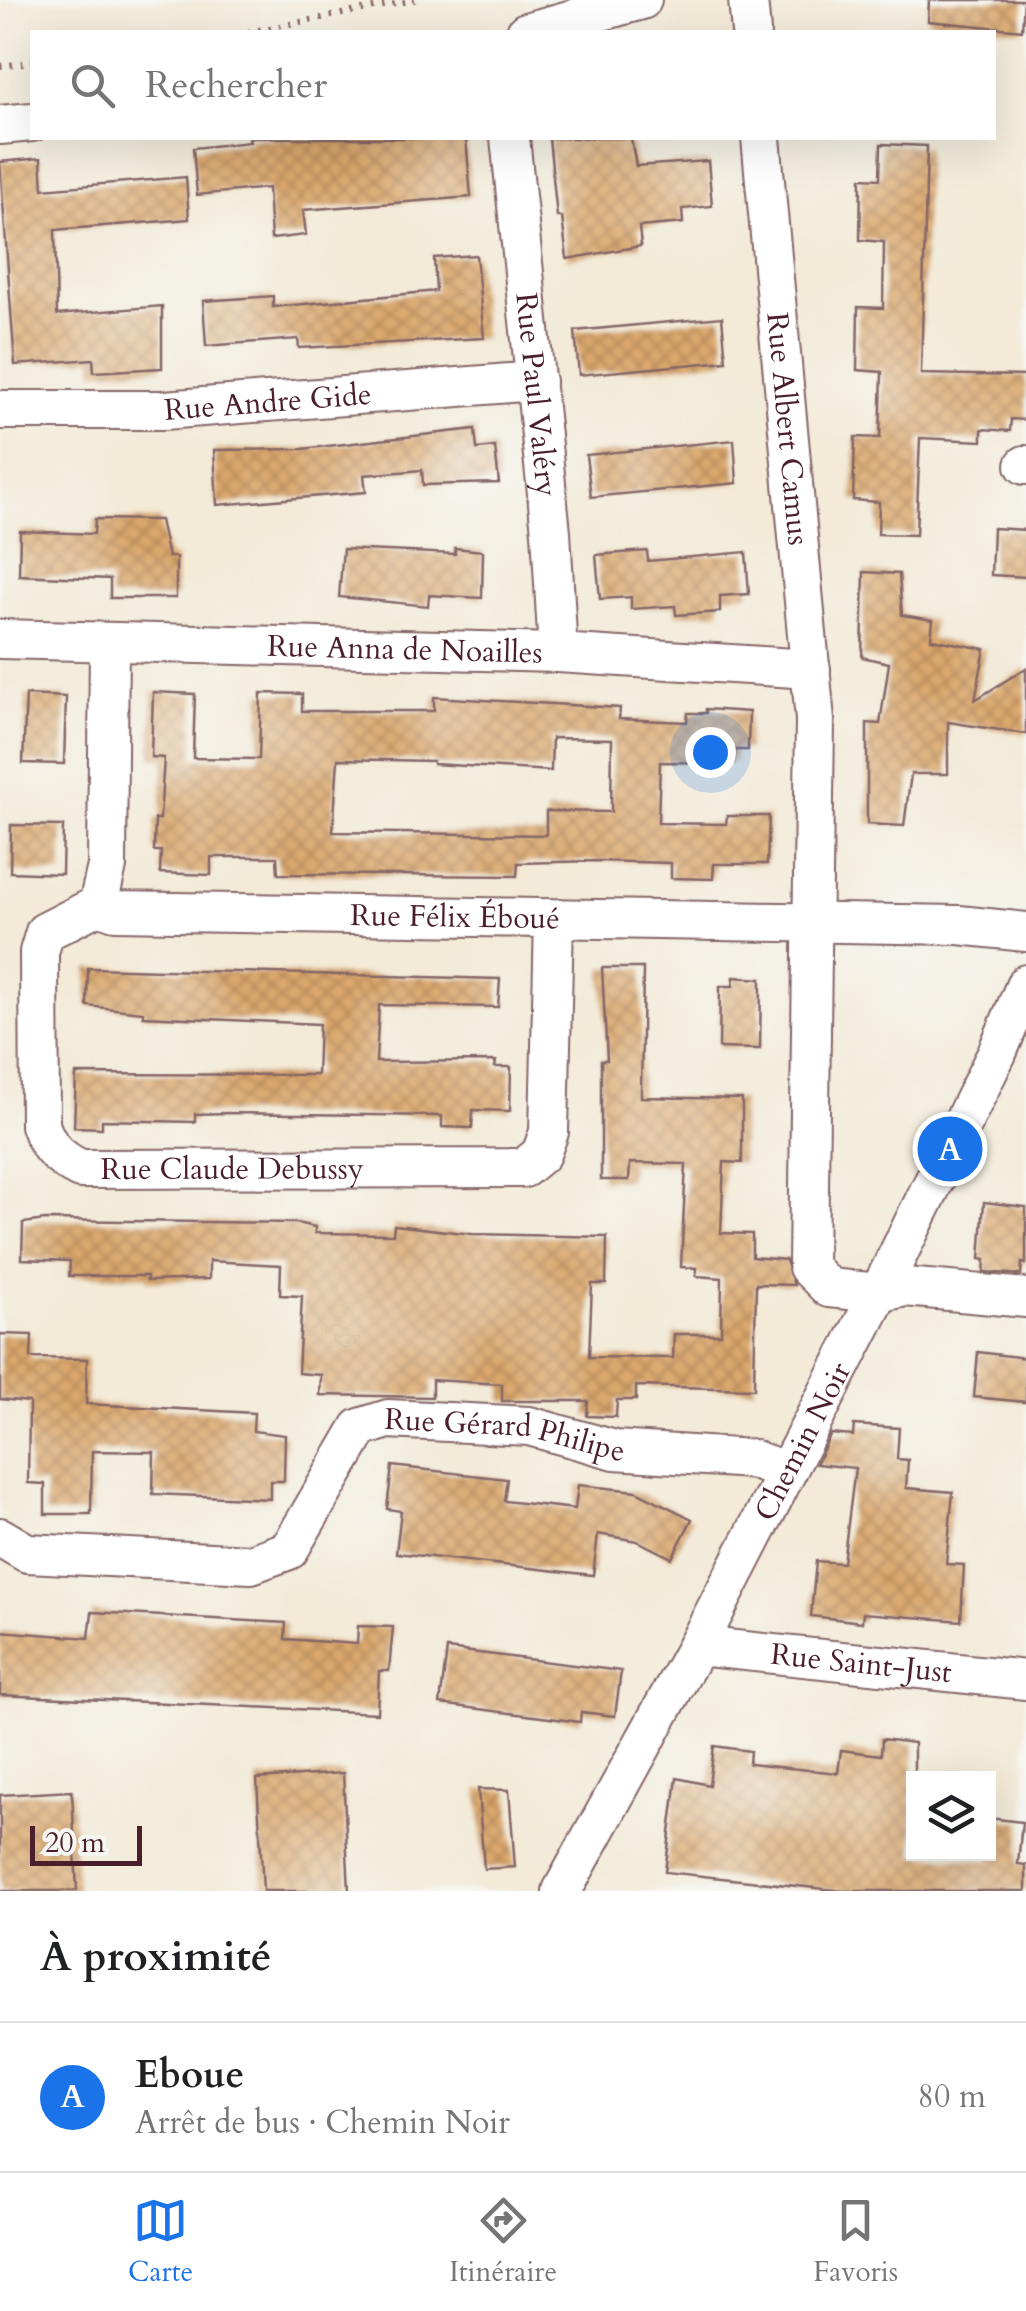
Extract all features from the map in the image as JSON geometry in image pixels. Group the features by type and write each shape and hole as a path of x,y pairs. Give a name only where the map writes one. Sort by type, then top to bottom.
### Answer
{"street":[{"path":"533,30 642,0"},
{"path":"748,0 751,30"},
{"path":"0,125 30,122"},
{"name":"Rue Paul Valéry","path":"510,140 536,380 558,653"},
{"name":"Rue Albert Camus","path":"761,140 815,720 808,1267 828,1288 879,1293 905,1287 1026,1298"},
{"name":"Rue Andre Gide","path":"0,410 164,410 536,380"},
{"name":"Rue Anna de Noailles","path":"0,638 558,653 811,669"},
{"path":"98,905 107,866 109,643"},
{"name":"Rue Claude Debussy","path":"98,905 45,932 39,952 40,1126 48,1146 80,1168 524,1168 541,1154 549,1132 554,920"},
{"name":"Rue Félix Éboué","path":"98,905 115,911 220,915 959,925 1026,932"},
{"name":"Chemin Noir","path":"562,1891 697,1646 879,1293 1012,1053 1026,984"},
{"name":"Rue Gérard Philipe","path":"0,1536 27,1553 250,1564 289,1550 360,1428 388,1419 529,1426 615,1450 751,1459 785,1471"},
{"name":"Rue Saint-Just","path":"697,1646 1026,1680"}],"path":[{"path":"258,30 416,0"},
{"path":"0,66 30,62"}],"building":[{"path":"929,0 1024,0 1022,30 928,21"},
{"path":"466,140 471,197 303,210 306,235 271,239 268,188 197,195 193,148 250,142"},
{"path":"549,140 631,140 636,166 708,161 712,206 682,209 683,223 639,227 641,246 567,259 562,217 557,217"},
{"path":"881,144 927,146 921,374 1026,376 1026,420 1011,419 1010,431 982,429 982,441 920,438 916,535 878,534 879,502 853,500 855,437 880,438 882,372 857,370 858,307 883,308 884,242 860,240 861,178 880,179"},
{"path":"41,158 43,189 186,177 189,219 55,230 57,315 162,306 162,368 94,372 93,359 15,365 0,162"},
{"path":"476,255 484,338 299,348 298,339 206,346 203,301 273,296 273,307 436,291 434,258"},
{"path":"722,317 726,361 579,375 575,331"},
{"path":"475,429 477,449 495,447 499,483 423,485 422,470 364,475 366,492 217,505 214,450 302,449"},
{"path":"734,440 737,483 591,497 586,455"},
{"path":"95,519 160,520 168,557 176,557 176,598 110,598 110,579 19,575 20,531 94,534"},
{"path":"993,528 1026,530 1026,577 991,575"},
{"path":"455,548 483,551 482,598 429,595 428,606 339,597 343,549 455,554"},
{"path":"647,551 648,561 746,552 749,594 720,596 720,612 676,615 675,606 631,609 631,597 600,599 596,555"},
{"path":"864,572 899,574 902,615 933,620 931,639 985,649 975,700 1026,668 1026,734 948,722 948,774 911,774 904,826 867,824 867,723 880,724 889,663 862,657"},
{"path":"153,692 195,694 193,758 259,759 261,693 302,694 302,711 434,711 434,697 620,708 619,719 687,722 688,713 706,713 706,709 749,712 748,750 735,750 734,763 660,762 658,823 726,824 727,816 769,816 767,864 714,864 713,879 671,878 671,863 596,861 518,863 517,876 278,874 277,857 211,857 211,875 160,873 161,851 154,851 155,819 160,819 164,758 151,757","holes":["552,738 612,739 611,812 546,811 546,835 333,832 338,759 433,761 551,771"]},
{"path":"26,695 66,697 64,764 23,763"},
{"path":"11,825 63,826 62,874 10,872"},
{"path":"88,968 500,979 498,1007 379,1005 376,1062 496,1061 495,1067 511,1067 510,1111 473,1110 472,1128 442,1127 442,1116 226,1113 195,1114 195,1122 102,1120 102,1128 74,1127 76,1074 317,1075 319,1024 143,1016 143,1012 87,1006"},
{"path":"602,968 643,968 641,1097 742,1099 742,1163 724,1162 721,1233 752,1234 752,1257 786,1260 794,1285 756,1284 754,1389 636,1386 636,1400 617,1400 616,1417 587,1416 588,1401 502,1401 502,1384 432,1380 432,1397 320,1395 321,1375 298,1373 302,1296 280,1295 281,1265 209,1261 209,1279 147,1281 147,1276 69,1276 70,1261 22,1259 23,1223 45,1220 296,1223 315,1227 315,1233 393,1234 394,1225 472,1234 607,1237 606,1284 592,1284 589,1357 673,1358 674,1334 721,1334 722,1278 696,1276 697,1268 681,1267 686,1164 630,1163 629,1180 601,1180 601,1060 607,1060"},
{"path":"734,977 761,979 760,1049 719,1048 720,986 733,986"},
{"path":"984,1202 1026,1207 1026,1264 1022,1263 1021,1275 984,1272 985,1260 980,1259"},
{"path":"0,1334 32,1335 31,1358 87,1359 86,1404 254,1413 253,1431 285,1435 284,1481 270,1481 270,1499 153,1494 154,1452 92,1451 91,1514 45,1514 45,1484 28,1483 29,1402 0,1399"},
{"path":"978,1352 1026,1358 1026,1402 974,1397"},
{"path":"854,1425 899,1428 897,1459 908,1460 906,1488 953,1492 946,1564 964,1565 961,1621 863,1613 862,1622 811,1616 816,1561 843,1563 855,1468 816,1464 831,1434 853,1436"},
{"path":"392,1466 507,1479 504,1501 575,1509 578,1485 636,1491 692,1519 672,1558 637,1541 598,1534 593,1575 396,1553 401,1511 387,1509"},
{"path":"92,1612 286,1623 285,1639 357,1644 358,1626 393,1627 389,1671 379,1671 377,1713 0,1695 0,1631 89,1638"},
{"path":"447,1649 621,1671 615,1716 581,1712 580,1722 440,1704"},
{"path":"882,1739 914,1743 914,1771 906,1771 906,1861 996,1861 996,1819 1022,1822 1018,1864 1026,1865 1026,1891 844,1891 665,1872 677,1778 709,1785 714,1746 750,1751 749,1764 838,1773 841,1750 881,1755"},
{"path":"343,1773 349,1891 263,1891 257,1779"},
{"path":"478,1789 509,1790 515,1867 484,1869"},
{"path":"72,1791 77,1891 0,1891 0,1795"}],"place":[{"name":"Eboue","path":"950,1149"}]}
